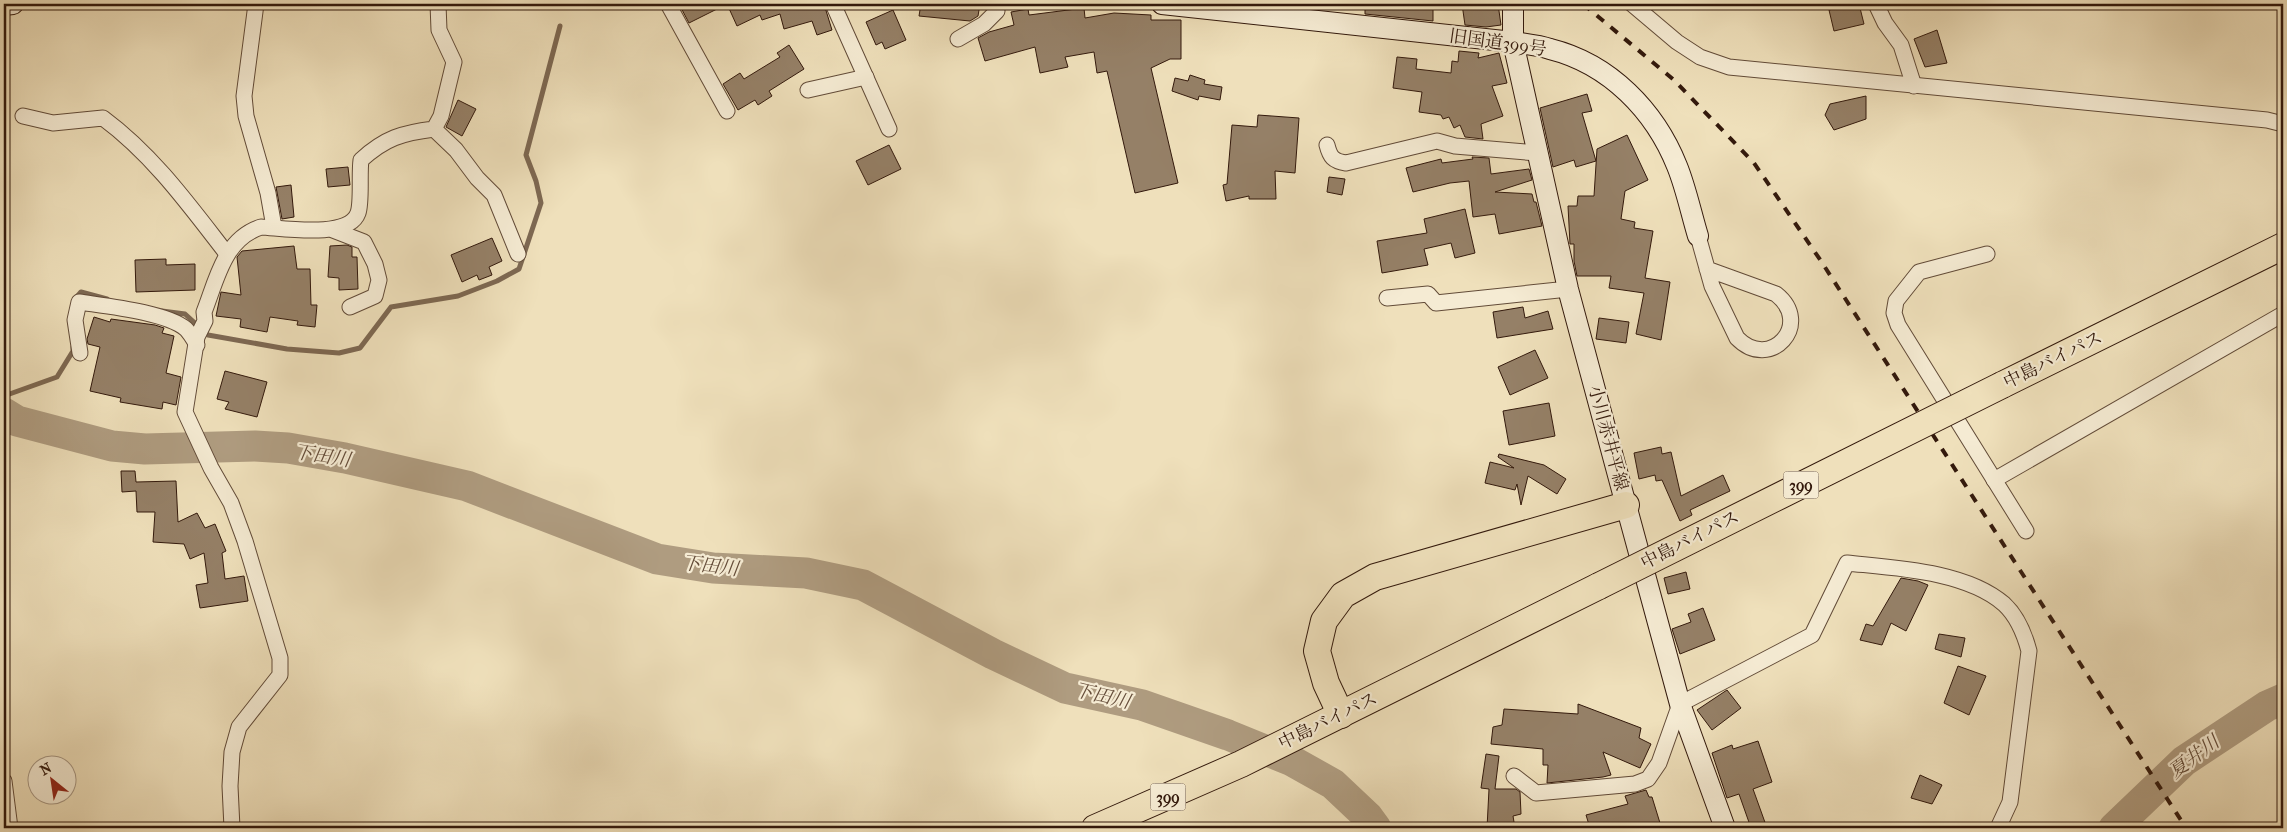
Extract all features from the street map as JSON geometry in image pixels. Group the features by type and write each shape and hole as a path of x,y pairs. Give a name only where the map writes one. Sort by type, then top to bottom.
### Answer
{"highway":[{"name":"中島バイパス","path":"1095,828 1241,764 2283,246"},
{"path":"1341,715 1326,684 1317,651 1324,621 1343,595 1375,577 1626,505"}],"main road":[{"path":"4,5 13,4"},
{"name":"旧国道399号","path":"1162,4 1513,42 1551,49 1588,63 1622,86 1644,108 1663,137 1677,167 1698,236"},
{"name":"小川赤井平線","path":"1513,4 1513,42 1568,289 1680,704 1725,828"}],"street":[{"path":"256,4 244,96 246,116 268,193 274,228"},
{"path":"434,129 441,116 454,62 439,30 438,4"},
{"path":"668,4 727,111"},
{"path":"833,4 889,129"},
{"path":"958,39 984,24 997,11 996,4"},
{"path":"1632,4 1677,42 1700,57 1729,67 2267,120 2283,124"},
{"path":"1876,4 1885,23 1901,45 1914,86"},
{"path":"808,90 866,77"},
{"path":"23,116 54,123 103,118 127,136 152,161 226,254"},
{"path":"232,828 230,786 232,752 239,727 280,675 280,658 245,541 231,504 197,440 185,412 197,341 206,321 204,312 226,254 239,238 261,227 334,230 348,226 358,214 361,160 382,142 404,133 434,129"},
{"path":"434,129 456,150 477,178 494,195 518,254"},
{"path":"1327,145 1330,157 1337,162 1346,163 1437,141 1455,146 1537,154"},
{"path":"334,230 364,242 375,264 379,280 375,296 350,307"},
{"name":"旧国道399号","path":"1698,236 1707,269 1712,286 1737,338 1743,344 1758,350 1766,350 1781,343 1790,329 1791,321 1791,313 1783,299 1776,294 1707,269"},
{"path":"1986,254 1919,272 1896,301 1894,313 1898,325 2026,532"},
{"path":"1387,298 1428,294 1436,303 1568,289"},
{"path":"80,353 75,320 79,302 151,315 172,321 186,329 197,341"},
{"path":"1994,480 2283,314"},
{"path":"1514,776 1536,794 1635,784 1648,779 1660,763 1680,704 1812,636 1847,563 1913,570 1943,576 1989,593 2006,606 2024,635 2029,651 2010,802 1998,828"},
{"path":"4,781 10,828"}],"building":[{"path":"679,4 727,4 689,23"},
{"path":"727,4 824,4 832,30 817,35 812,21 784,29 780,14 762,20 760,15 737,26"},
{"path":"921,4 980,4 978,16 970,21 919,16"},
{"path":"1368,4 1433,5 1433,21 1365,14 1365,8 1368,8"},
{"path":"1462,4 1498,4 1501,25 1486,27 1465,25"},
{"path":"1842,4 1859,4 1864,24 1834,31 1829,10 1843,7"},
{"path":"1084,8 1085,18 1114,13 1151,15 1151,20 1181,20 1181,59 1170,59 1151,68 1178,183 1135,193 1107,71 1097,73 1094,52 1065,57 1068,67 1040,73 1035,47 985,61 978,38 989,32 1014,25 1011,12 1028,9 1029,15"},
{"path":"893,10 906,40 885,49 882,42 876,45 866,22"},
{"path":"1937,30 1947,63 1925,67 1914,39"},
{"path":"789,45 804,69 769,91 772,96 758,105 755,100 738,110 723,84 740,73 744,79 780,57 777,53"},
{"path":"1459,51 1479,53 1478,58 1499,53 1507,83 1492,86 1503,116 1481,124 1483,139 1465,137 1460,125 1454,128 1449,117 1443,119 1441,115 1419,112 1422,92 1393,88 1397,57 1417,59 1416,69 1451,73 1452,61 1458,62"},
{"path":"1190,75 1205,80 1204,84 1222,87 1220,100 1199,96 1198,100 1172,91 1175,78 1188,81"},
{"path":"1587,94 1592,111 1582,113 1596,161 1576,167 1574,160 1553,167 1540,108"},
{"path":"1866,96 1866,119 1834,130 1825,115 1830,104"},
{"path":"458,100 476,109 462,136 446,127"},
{"path":"1258,115 1299,118 1295,173 1275,171 1276,199 1249,199 1249,196 1226,201 1223,185 1227,184 1232,125 1257,127"},
{"path":"1627,135 1648,180 1625,191 1621,219 1635,222 1634,228 1653,231 1645,278 1670,282 1661,340 1636,334 1644,293 1609,288 1611,276 1577,276 1574,261 1574,244 1570,244 1568,206 1577,206 1578,196 1594,196 1597,149"},
{"path":"889,145 901,169 868,185 856,161"},
{"path":"1472,157 1489,158 1491,174 1529,169 1532,180 1495,192 1532,194 1542,226 1499,234 1495,214 1473,217 1469,181 1450,183 1413,192 1406,168 1441,159 1442,163 1473,159"},
{"path":"348,167 350,185 328,187 326,169"},
{"path":"1329,177 1345,179 1342,195 1327,192"},
{"path":"291,185 294,217 282,219 276,187"},
{"path":"1465,209 1475,253 1455,258 1451,243 1424,249 1428,265 1382,273 1377,241 1427,233 1424,219"},
{"path":"492,238 502,261 489,267 492,275 479,280 477,275 462,282 451,255"},
{"path":"347,245 352,247 352,257 357,257 358,289 339,290 339,278 328,277 330,246"},
{"path":"294,246 297,269 310,269 311,305 317,305 315,327 297,325 298,321 270,317 267,332 240,327 241,319 216,316 221,292 241,295 237,257 242,251"},
{"path":"166,259 166,265 195,264 195,290 136,292 135,260"},
{"path":"1523,307 1525,318 1548,311 1553,329 1497,338 1493,312"},
{"path":"94,317 110,322 111,319 155,325 164,328 162,333 174,336 166,373 181,377 176,405 163,402 162,409 120,402 121,398 90,391 100,347 88,344 87,339"},
{"path":"1599,318 1629,322 1626,343 1596,339"},
{"path":"1535,350 1548,378 1510,395 1498,367"},
{"path":"225,371 267,382 257,417 225,409 229,402 217,399"},
{"path":"1549,403 1555,436 1509,445 1503,411"},
{"path":"1661,447 1662,454 1671,452 1681,496 1723,475 1730,491 1690,510 1692,515 1680,521 1662,480 1656,481 1655,475 1639,479 1634,453"},
{"path":"1499,454 1544,465 1566,479 1557,494 1528,476 1521,505 1517,484 1515,490 1485,483 1490,462 1514,468 1498,457"},
{"path":"121,471 135,471 136,482 176,481 178,522 197,513 205,528 215,524 226,551 222,553 225,579 244,576 248,601 200,608 196,585 208,583 204,553 190,559 184,544 153,542 155,512 137,512 136,491 122,492"},
{"path":"1686,572 1690,589 1668,594 1664,578"},
{"path":"1901,578 1928,585 1906,631 1891,623 1882,645 1860,640 1866,624 1873,626"},
{"path":"1703,608 1715,640 1680,654 1672,629 1691,622 1688,614"},
{"path":"1939,634 1965,638 1961,657 1935,649"},
{"path":"1958,666 1986,676 1969,715 1944,703"},
{"path":"1727,690 1741,708 1712,730 1697,710"},
{"path":"1578,704 1641,728 1639,738 1651,744 1640,768 1603,752 1611,775 1547,783 1548,765 1543,765 1543,749 1491,744 1493,727 1502,725 1504,709 1578,714"},
{"path":"1758,741 1772,782 1753,789 1767,828 1751,828 1739,794 1727,798 1712,753 1732,745 1733,749"},
{"path":"1486,754 1499,756 1495,789 1516,789 1520,792 1521,814 1513,816 1515,828 1487,828 1489,789 1481,788"},
{"path":"1920,775 1942,785 1932,804 1911,798"},
{"path":"1646,790 1649,797 1652,797 1660,823 1641,828 1590,828 1586,815 1628,804 1625,796"}],"waterway":[{"path":"162,311 185,314 208,335 287,349 339,353 360,348 391,307 458,296 497,281 519,269 541,203 536,181 526,155 560,26"},
{"path":"75,299 81,292 107,299"},
{"path":"4,396 57,377 73,351 73,347"},
{"name":"下田川","path":"4,413 17,421 112,446 145,449 255,446 288,448 345,458 467,486 657,559 713,568 806,573 863,585 993,654 1065,688 1142,705 1228,735 1292,761 1333,784 1368,817 1376,828"},
{"name":"夏井川","path":"2114,828 2184,761 2267,706 2283,699"}],"railway":[{"path":"1583,4 1674,80 1754,163 1821,261 2186,828"}]}
